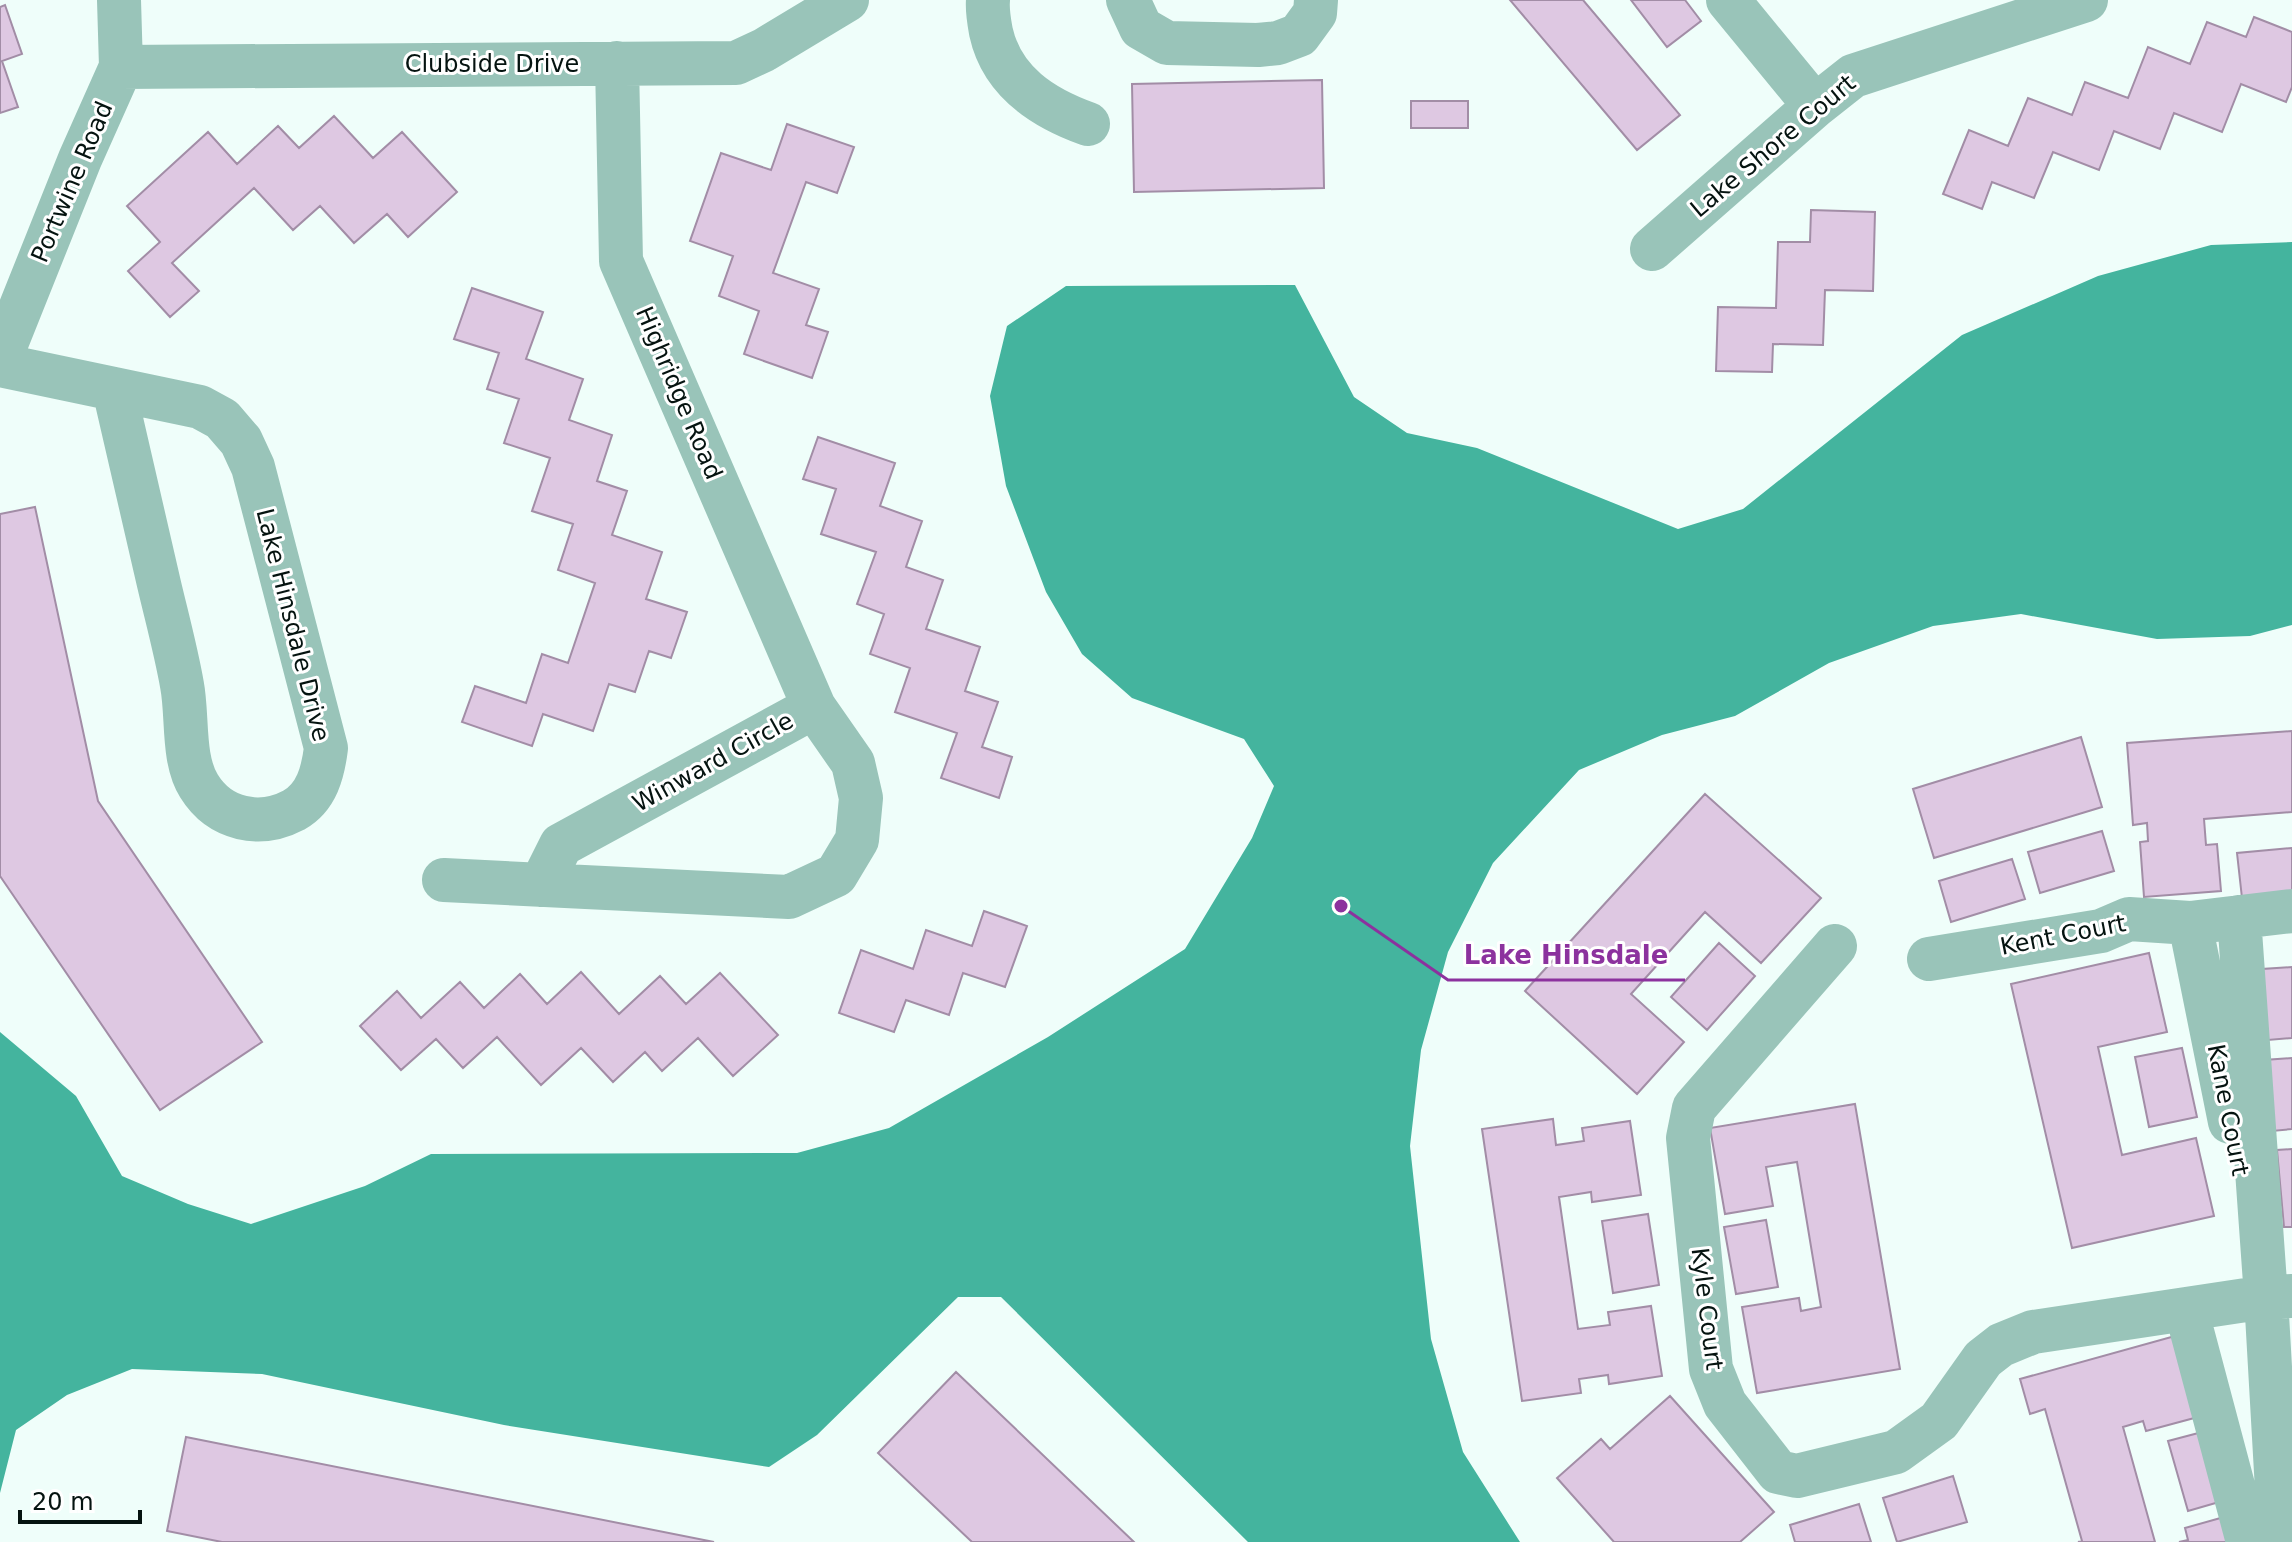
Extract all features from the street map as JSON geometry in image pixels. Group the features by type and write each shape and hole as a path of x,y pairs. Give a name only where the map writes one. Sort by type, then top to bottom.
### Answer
{"street":[{"name":"Portwine Road","path":"0,362 80,159 121,67 119,0"},
{"name":"Clubside Drive","path":"121,67 736,63 764,50 847,0"},
{"path":"988,0 993,41 1005,68 1027,93 1060,114 1088,124"},
{"path":"1128,0 1141,28 1167,43 1258,45 1278,43 1299,35 1315,13 1316,0"},
{"path":"1728,0 1815,106"},
{"name":"Lake Shore Court","path":"1652,249 1853,76 2086,0"},
{"name":"Highridge Road","path":"617,63 621,261 814,707"},
{"name":"Lake Hinsdale Drive","path":"0,362 200,407 222,419 241,441 253,467 326,748 324,771 314,791 298,808 277,818 254,821 232,815 212,803 198,785 190,763 183,687 114,389"},
{"name":"Winward Circle","path":"444,880 541,885 789,897 836,875 857,840 861,798 853,763 814,707 561,845 541,885"},
{"name":"Kent Court","path":"1929,959 2101,931 2129,919 2190,923 2292,911"},
{"name":"Kane Court","path":"2239,917 2279,1296 2280,1542"},
{"name":"Kane Court","path":"2190,923 2279,1296"},
{"name":"Kyle Court","path":"1835,946 1694,1108 1688,1138 1711,1369 1725,1404 1778,1472 1797,1476 1896,1452 1939,1421 1983,1359 2001,1345 2033,1332 2279,1296"},
{"path":"2186,1309 2248,1542"}],"shaded area":[{"path":"2292,242 2292,625 2250,636 2157,639 2021,614 1933,626 1829,663 1735,716 1662,735 1579,770 1493,863 1448,952 1421,1050 1410,1146 1431,1339 1463,1452 1520,1542 1248,1542 1001,1297 958,1297 817,1435 769,1467 504,1425 262,1374 132,1369 67,1395 16,1430 0,1493 0,1032 76,1096 122,1176 188,1204 251,1224 365,1186 431,1154 797,1153 889,1128 1048,1037 1185,949 1252,838 1274,786 1244,739 1132,698 1082,654 1046,592 1006,486 990,396 1007,326 1066,286 1295,285 1354,397 1407,433 1477,448 1678,529 1743,509 1962,335 2098,276 2211,245"}],"building":[{"path":"1510,0 1583,0 1680,115 1637,150"},
{"path":"1631,0 1685,0 1701,21 1667,47"},
{"path":"5,5 22,54 2,61 18,107 0,113 0,7"},
{"path":"2254,17 2292,32 2292,87 2286,102 2241,84 2222,132 2174,113 2160,149 2114,131 2099,170 2053,152 2034,198 1992,182 1982,209 1943,194 1969,130 2008,146 2028,98 2072,115 2085,82 2128,98 2148,47 2190,64 2207,22 2246,37"},
{"path":"1322,80 1324,188 1134,192 1132,84"},
{"path":"1411,101 1468,101 1468,128 1411,128"},
{"path":"334,116 373,158 402,132 457,192 408,237 387,214 354,243 320,206 293,230 254,188 172,263 199,291 170,317 128,271 160,242 127,206 208,132 237,164 278,126 299,148"},
{"path":"787,124 854,147 837,193 806,182 773,273 819,289 806,325 828,332 812,378 744,354 759,311 719,296 733,256 690,241 721,153 771,170"},
{"path":"1811,210 1875,212 1873,291 1825,290 1823,345 1773,344 1772,372 1716,371 1718,307 1776,308 1778,242 1810,242"},
{"path":"472,288 543,312 526,359 583,379 569,420 612,435 597,481 627,491 612,535 662,552 646,599 687,612 671,658 649,651 635,692 609,684 593,731 543,714 532,746 462,722 475,686 526,703 542,654 568,663 595,583 558,570 573,524 532,511 550,458 504,443 519,399 487,389 499,353 454,339"},
{"path":"818,437 895,463 880,506 922,521 906,567 943,580 926,629 980,647 965,691 998,702 982,747 1012,757 999,798 941,778 957,733 895,712 910,668 870,654 884,614 857,604 876,552 821,534 836,489 803,479"},
{"path":"35,507 98,801 262,1042 160,1110 0,876 0,514"},
{"path":"2292,731 2292,812 2204,819 2206,845 2217,844 2221,891 2144,897 2140,842 2148,841 2147,823 2133,825 2127,743"},
{"path":"2081,737 2102,807 1934,858 1913,789"},
{"path":"1705,794 1821,898 1761,963 1705,912 1631,994 1684,1042 1637,1094 1525,991"},
{"path":"2102,831 2114,871 2040,893 2028,852"},
{"path":"2292,848 2292,893 2242,898 2237,853"},
{"path":"2012,859 2025,899 1951,922 1939,881"},
{"path":"984,911 1027,926 1005,987 963,973 949,1015 906,1000 894,1032 839,1013 861,950 913,969 926,930 972,946"},
{"path":"1719,943 1755,976 1707,1030 1671,997"},
{"path":"2149,953 2167,1032 2098,1047 2122,1155 2196,1138 2214,1216 2072,1248 2011,984"},
{"path":"2292,967 2292,1038 2268,1040 2262,969"},
{"path":"581,972 619,1014 660,976 686,1004 720,973 778,1035 733,1076 698,1038 662,1071 645,1052 613,1082 581,1048 541,1085 497,1037 463,1068 436,1039 401,1070 360,1026 397,991 421,1018 460,982 484,1008 520,974 547,1004"},
{"path":"2182,1048 2197,1117 2149,1127 2135,1057"},
{"path":"2292,1058 2292,1129 2272,1131 2264,1060"},
{"path":"1855,1104 1900,1369 1757,1393 1742,1307 1799,1298 1801,1311 1821,1307 1797,1162 1766,1167 1773,1206 1725,1214 1710,1128"},
{"path":"1553,1119 1556,1145 1584,1141 1582,1128 1630,1121 1641,1195 1592,1202 1591,1192 1559,1197 1578,1329 1610,1325 1608,1312 1651,1306 1662,1376 1609,1384 1608,1375 1579,1379 1581,1393 1522,1401 1482,1129"},
{"path":"2292,1149 2292,1227 2284,1227 2277,1150"},
{"path":"1648,1214 1659,1285 1613,1293 1602,1221"},
{"path":"1766,1220 1778,1287 1736,1294 1724,1227"},
{"path":"2175,1336 2198,1417 2146,1431 2143,1421 2123,1427 2155,1542 2078,1542 2082,1541 2045,1409 2030,1414 2020,1379"},
{"path":"956,1372 1134,1542 972,1542 878,1453"},
{"path":"1670,1396 1774,1512 1740,1542 1614,1542 1557,1478 1601,1439 1610,1449"},
{"path":"2206,1431 2226,1500 2188,1511 2168,1441"},
{"path":"186,1437 714,1542 222,1542 167,1531"},
{"path":"1953,1476 1967,1522 1897,1542 1883,1498"},
{"path":"1859,1504 1871,1542 1795,1542 1790,1525"},
{"path":"2224,1517 2231,1542 2179,1542 2188,1540 2185,1528"}],"place":[{"name":"Lake Hinsdale","path":"1341,906"}]}
